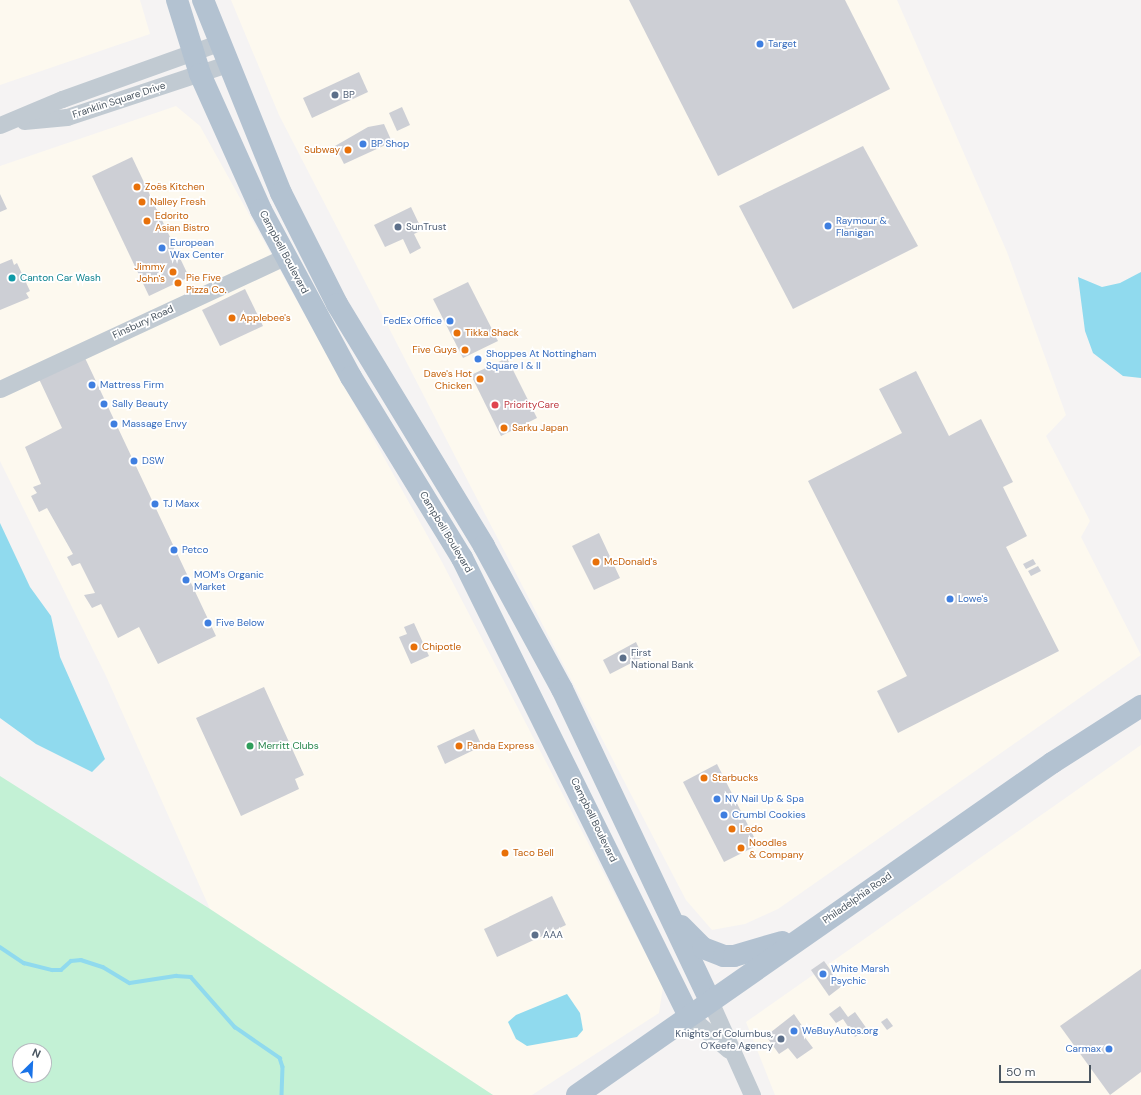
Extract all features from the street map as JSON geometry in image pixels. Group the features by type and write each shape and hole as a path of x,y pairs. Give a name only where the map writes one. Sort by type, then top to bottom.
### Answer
{"main road":[{"name":"Campbell Boulevard","path":"177,0 200,74 261,210 351,377 462,558 689,1016"},
{"name":"Campbell Boulevard","path":"203,0 218,43 281,193 337,304 502,578 562,689 710,1001"},
{"name":"Philadelphia Road","path":"577,1095 1052,763 1141,706"},
{"path":"663,903 694,942 724,956 755,951 804,935"}],"street":[{"name":"Franklin Square Drive","path":"4,124 62,99 194,53 218,43"},
{"name":"Franklin Square Drive","path":"4,124 67,117 227,64"},
{"name":"Finsbury Road","path":"0,389 286,256"},
{"name":"Campbell Boulevard","path":"710,1001 752,1095"},
{"name":"Campbell Boulevard","path":"689,1016 732,1052"}],"shaded area":[{"path":"0,0 140,0 150,34 0,85"},
{"path":"231,0 897,0 1007,252 1066,415 1046,436 1090,521 1081,537 1141,655 778,909 745,924 712,930 686,900 473,491 279,115"},
{"path":"176,106 200,126 442,562 663,987 659,1013 532,1095 493,1095 210,909 106,676 0,461 0,166"},
{"path":"1141,745 1141,1095 775,1095 746,1022"}],"green space":[{"path":"0,776 210,909 493,1095 0,1095"}],"water":[{"path":"1141,272 1141,378 1123,376 1093,353 1085,331 1078,277 1102,287 1120,283"},
{"path":"0,523 30,587 51,616 60,657 105,759 92,772 36,744 0,718"},
{"path":"567,994 580,1013 583,1030 577,1037 527,1046 516,1039 508,1022 516,1015"}],"building":[{"name":"Target","path":"629,0 845,0 890,89 718,176"},
{"name":"BP","path":"359,72 368,92 312,118 303,98"},
{"path":"402,107 410,125 397,131 389,113"},
{"name":"BP Shop","path":"384,124 392,142 344,164 335,146 368,127"},
{"name":"Raymour & Flanigan","path":"863,146 918,246 793,309 739,206"},
{"path":"132,157 189,277 149,296 92,176"},
{"path":"0,194 7,209 0,212"},
{"name":"SunTrust","path":"411,207 422,230 414,234 421,248 410,254 403,239 385,247 374,225"},
{"name":"Canton Car Wash","path":"12,259 14,265 17,263 30,291 26,293 29,298 0,310 0,264"},
{"path":"468,282 498,341 463,358 433,299"},
{"name":"Applebee's","path":"245,289 263,326 220,346 202,310"},
{"path":"85,358 216,636 158,664 139,627 118,638 101,604 92,608 84,595 95,593 80,563 72,566 67,557 73,554 47,508 39,512 31,496 37,493 33,487 41,484 25,447 62,428 39,379"},
{"path":"507,358 537,418 501,436 471,375"},
{"name":"Lowe's","path":"916,371 949,436 981,419 1013,482 1003,487 1027,536 1006,547 1059,651 898,733 877,691 907,676 808,481 902,433 879,389"},
{"name":"McDonald's","path":"599,533 620,578 594,590 572,546"},
{"path":"1033,559 1036,564 1026,569 1023,564"},
{"path":"1038,566 1041,571 1031,576 1028,571"},
{"name":"Chipotle","path":"414,623 429,656 411,664 399,637 407,634 404,627"},
{"name":"First National Bank","path":"636,642 643,657 610,674 603,660"},
{"name":"Merritt Clubs","path":"264,687 304,775 295,779 299,789 241,816 196,718"},
{"name":"Panda Express","path":"474,729 482,746 445,764 437,746"},
{"path":"717,764 758,845 724,862 683,782"},
{"path":"552,896 566,925 497,957 484,929"},
{"path":"824,961 842,986 829,996 811,970"},
{"name":"Carmax","path":"1141,969 1141,1072 1110,1095 1060,1026"},
{"path":"840,1006 848,1017 855,1012 867,1029 855,1037 843,1019 836,1023 829,1014"},
{"path":"794,1014 807,1033 804,1036 813,1048 797,1059 788,1048 779,1054 766,1036"},
{"path":"887,1018 893,1026 887,1030 881,1022"}],"waterway":[{"path":"0,947 24,963 52,970 61,970 71,961 81,960 103,967 130,983 176,976 191,977 235,1027 280,1058 283,1067 282,1095"}],"place":[{"name":"Target","path":"760,44"},
{"name":"BP","path":"335,95"},
{"name":"BP Shop","path":"363,144"},
{"name":"Subway","path":"348,150"},
{"name":"Zoës Kitchen","path":"137,187"},
{"name":"Nalley Fresh","path":"142,202"},
{"name":"Edorito Asian Bistro","path":"147,221"},
{"name":"Raymour & Flanigan","path":"828,226"},
{"name":"SunTrust","path":"398,227"},
{"name":"European Wax Center","path":"162,248"},
{"name":"Jimmy John's","path":"173,272"},
{"name":"Canton Car Wash","path":"12,278"},
{"name":"Pie Five Pizza Co.","path":"178,283"},
{"name":"Applebee's","path":"232,318"},
{"name":"FedEx Office","path":"450,321"},
{"name":"Tikka Shack","path":"457,333"},
{"name":"Five Guys","path":"465,350"},
{"name":"Shoppes At Nottingham Square I & II","path":"478,359"},
{"name":"Dave's Hot Chicken","path":"480,379"},
{"name":"Mattress Firm","path":"92,385"},
{"name":"Sally Beauty","path":"104,404"},
{"name":"PriorityCare","path":"495,405"},
{"name":"Massage Envy","path":"114,424"},
{"name":"Sarku Japan","path":"504,428"},
{"name":"DSW","path":"134,461"},
{"name":"TJ Maxx","path":"155,504"},
{"name":"Petco","path":"174,550"},
{"name":"McDonald's","path":"596,562"},
{"name":"MOM's Organic Market","path":"186,580"},
{"name":"Lowe's","path":"950,599"},
{"name":"Five Below","path":"208,623"},
{"name":"Chipotle","path":"414,647"},
{"name":"First National Bank","path":"623,658"},
{"name":"Merritt Clubs","path":"250,746"},
{"name":"Panda Express","path":"459,746"},
{"name":"Starbucks","path":"704,778"},
{"name":"NV Nail Up & Spa","path":"717,799"},
{"name":"Crumbl Cookies","path":"724,815"},
{"name":"Ledo","path":"732,829"},
{"name":"Noodles & Company","path":"741,848"},
{"name":"Taco Bell","path":"505,853"},
{"name":"AAA","path":"535,935"},
{"name":"White Marsh Psychic","path":"823,974"},
{"name":"WeBuyAutos.org","path":"794,1031"},
{"name":"Knights of Columbus, O'Keefe Agency","path":"781,1039"},
{"name":"Carmax","path":"1109,1049"}]}
